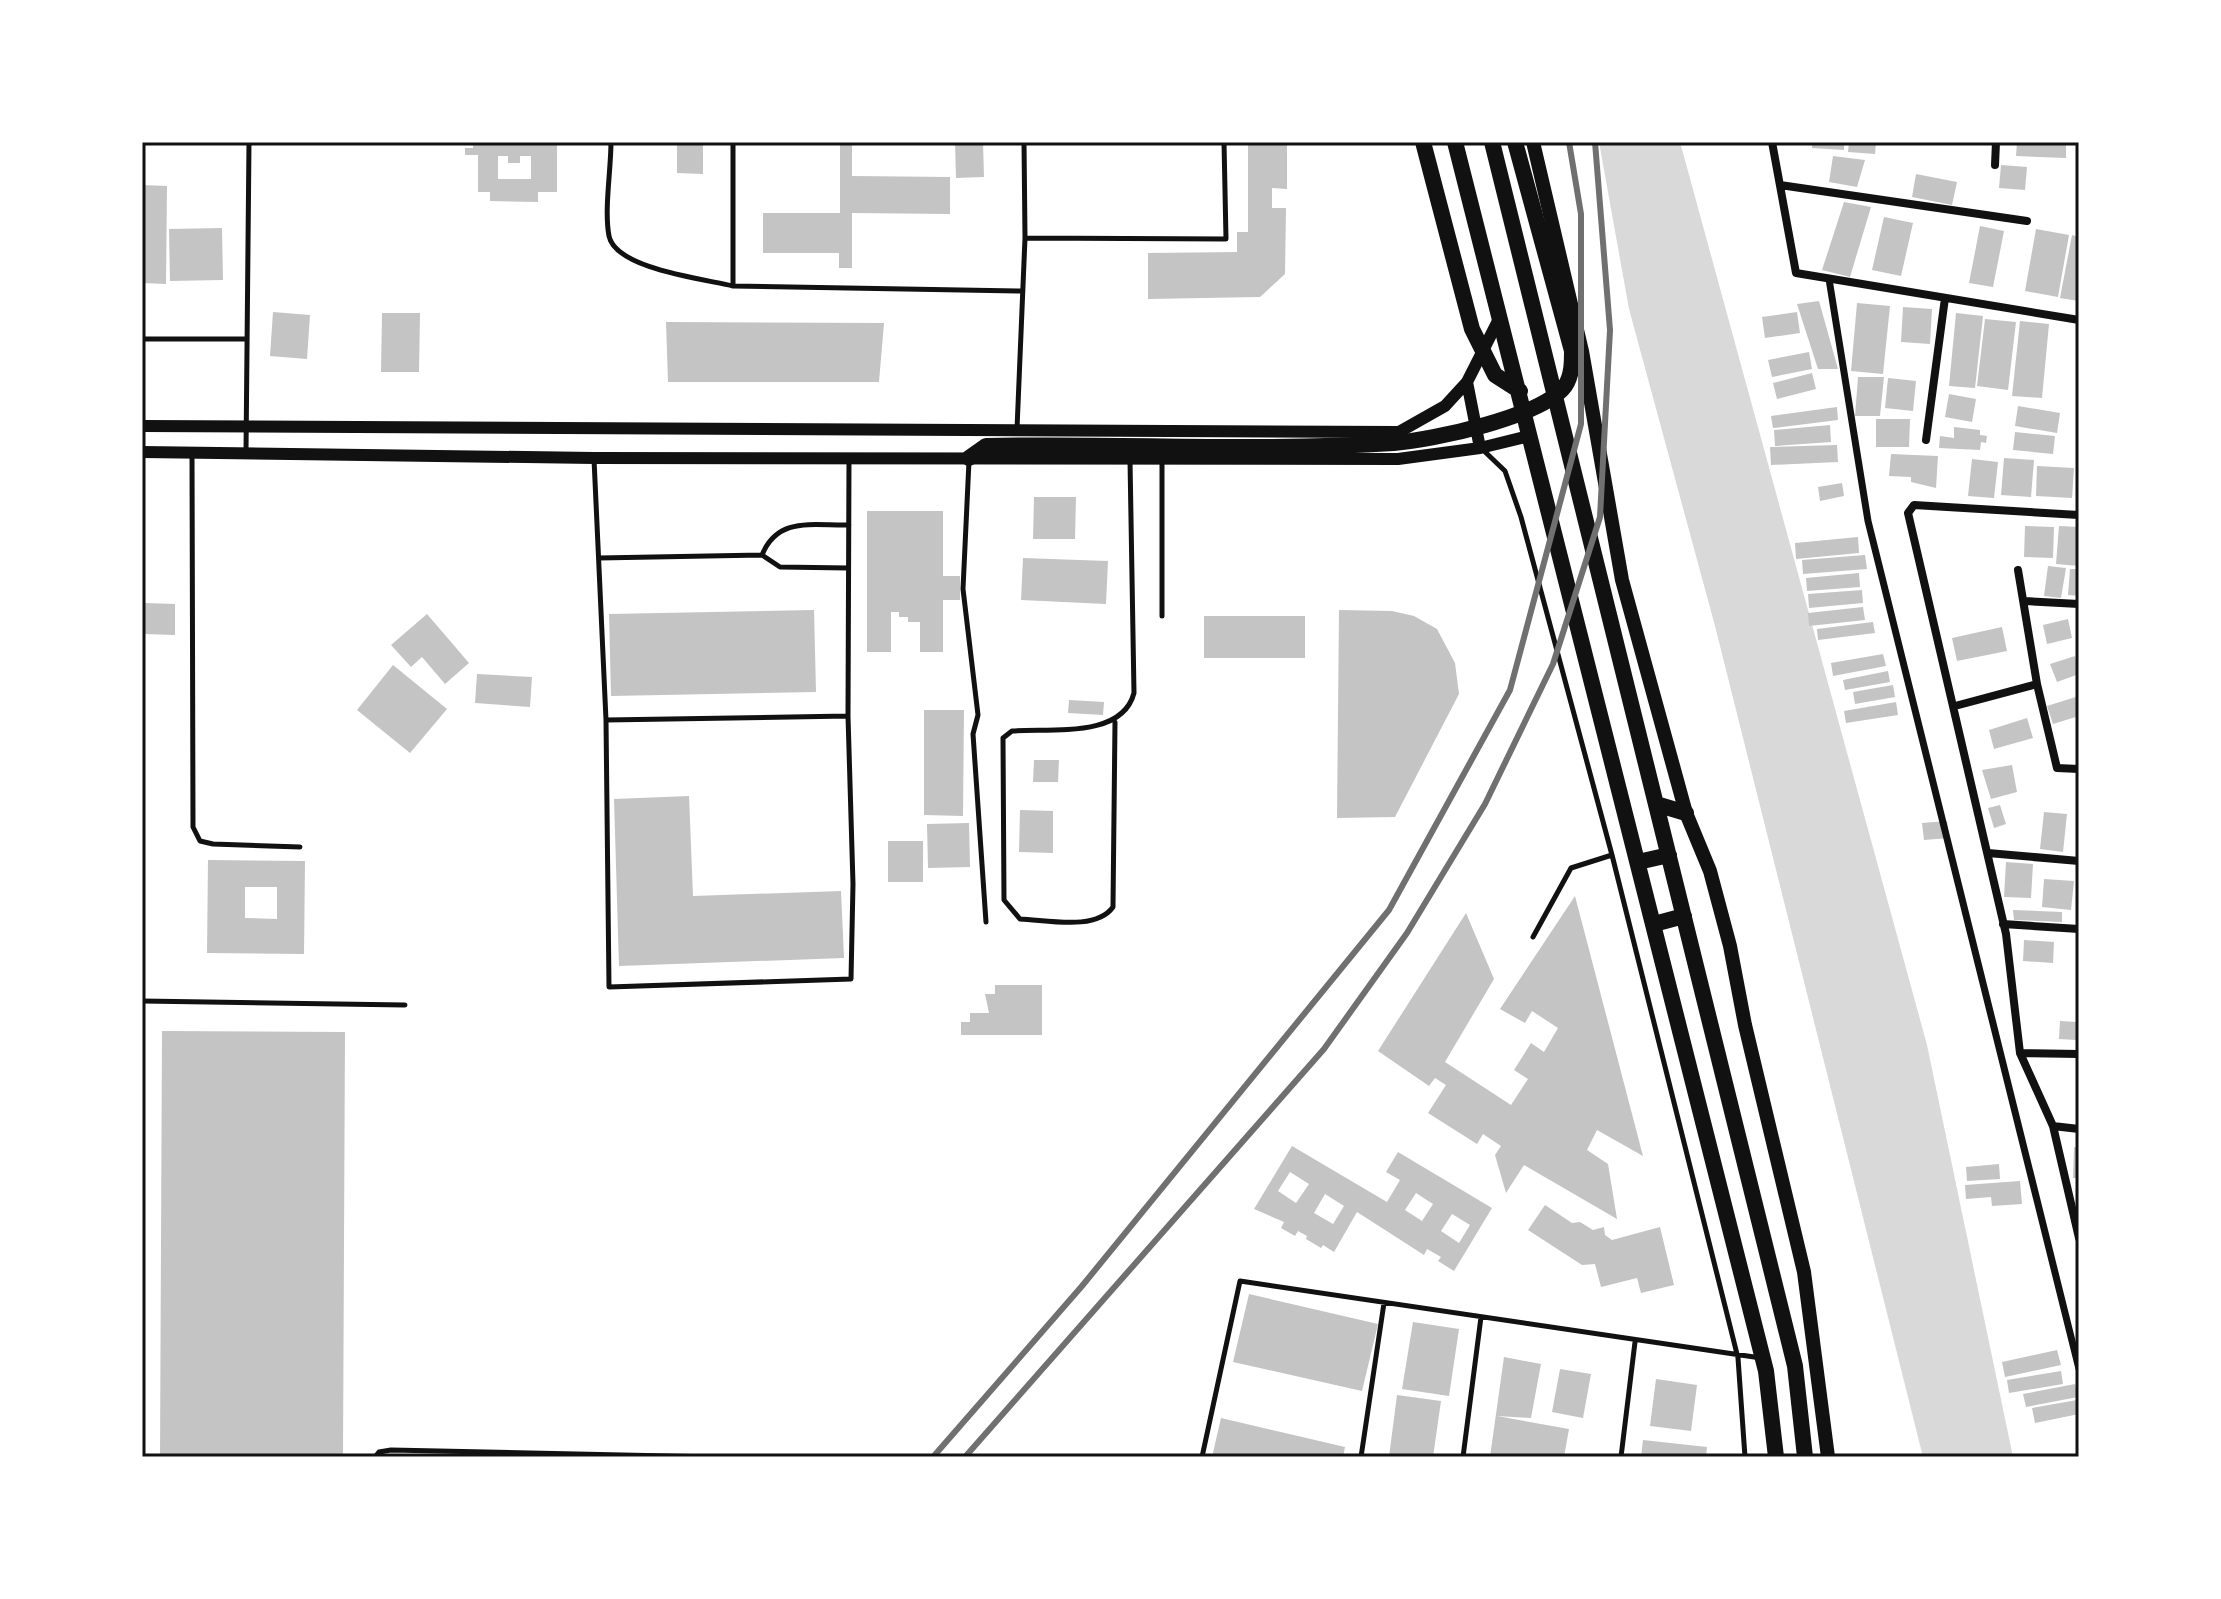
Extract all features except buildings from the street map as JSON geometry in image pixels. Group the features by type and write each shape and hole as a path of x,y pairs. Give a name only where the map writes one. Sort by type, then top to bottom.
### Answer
{"main road":[{"path":"1423,142 1472,329 1495,375 1541,405"},
{"path":"1455,142 1763,1358 1776,1457"},
{"path":"1492,142 1795,1366 1805,1457"},
{"path":"1533,142 1582,351 1622,580 1686,813 1710,871 1730,946 1745,1025 1804,1272 1828,1457"},
{"path":"969,458 986,446 1397,443 1472,429 1541,405 1565,385 1572,365 1572,351 1515,145"},
{"path":"1656,804 1686,813"},
{"path":"1638,862 1669,855"},
{"path":"1654,924 1684,916"}],"street":[{"path":"1772,142 1796,273 2079,320"},
{"path":"1995,165 1996,142"},
{"path":"1780,185 2027,221"},
{"path":"1829,279 1868,521 2079,1369"},
{"path":"1926,440 1945,298"},
{"path":"142,426 1399,432 1445,406 1467,382 1500,317"},
{"path":"1467,382 1480,448"},
{"path":"142,452 594,458 1398,459 1480,448 1529,436"},
{"path":"2079,515 1914,505 1908,513 2003,924 2020,1053 2053,1126 2079,1238"},
{"path":"2018,570 2037,684 2057,768 2079,769"},
{"path":"2025,601 2079,604"},
{"path":"1955,706 2037,684"},
{"path":"1988,853 2079,861"},
{"path":"2003,924 2079,929"},
{"path":"2020,1053 2079,1054"},
{"path":"2053,1126 2079,1129"},
{"path":"2068,1190 2079,1191"}],"lane":[{"path":"246,452 249,142"},
{"path":"611,142 609,238 618,253 638,264 733,286 1023,291"},
{"path":"733,142 733,286"},
{"path":"1017,430 1025,238 1024,142"},
{"path":"1025,238 1226,239 1224,142"},
{"path":"142,339 247,339"},
{"path":"1480,448 1505,471 1521,517 1612,855 1738,1358 1745,1457"},
{"path":"192,451 193,827 200,841 213,844 300,847"},
{"path":"594,458 606,720 609,987 851,979 849,458"},
{"path":"969,458 963,589 978,715 973,734 986,922"},
{"path":"1115,722 1113,907 1106,917 1093,921 1020,919 1004,900 1003,738 1012,731 1115,722 1131,706 1134,693 1130,459"},
{"path":"1162,459 1162,616"},
{"path":"762,555 769,538 777,531 792,526 849,525"},
{"path":"599,558 762,555 780,567 848,568"},
{"path":"606,720 848,716"},
{"path":"1533,937 1571,868 1612,855"},
{"path":"142,1001 405,1005"},
{"path":"1202,1457 1240,1281 1738,1358 1763,1358"},
{"path":"1361,1457 1384,1303"},
{"path":"1463,1457 1481,1317"},
{"path":"1621,1457 1635,1342"},
{"path":"375,1457 379,1452 391,1450 714,1457"}],"shaded area":[{"path":"1599,142 1680,142 1927,1045 2013,1457 1923,1457 1715,626 1629,309"}],"railway":[{"path":"933,1457 1082,1286 1389,910 1510,690 1581,424 1581,214 1569,142"},
{"path":"965,1457 1324,1049 1407,933 1485,804 1553,664 1600,517 1610,330 1595,142"}]}
